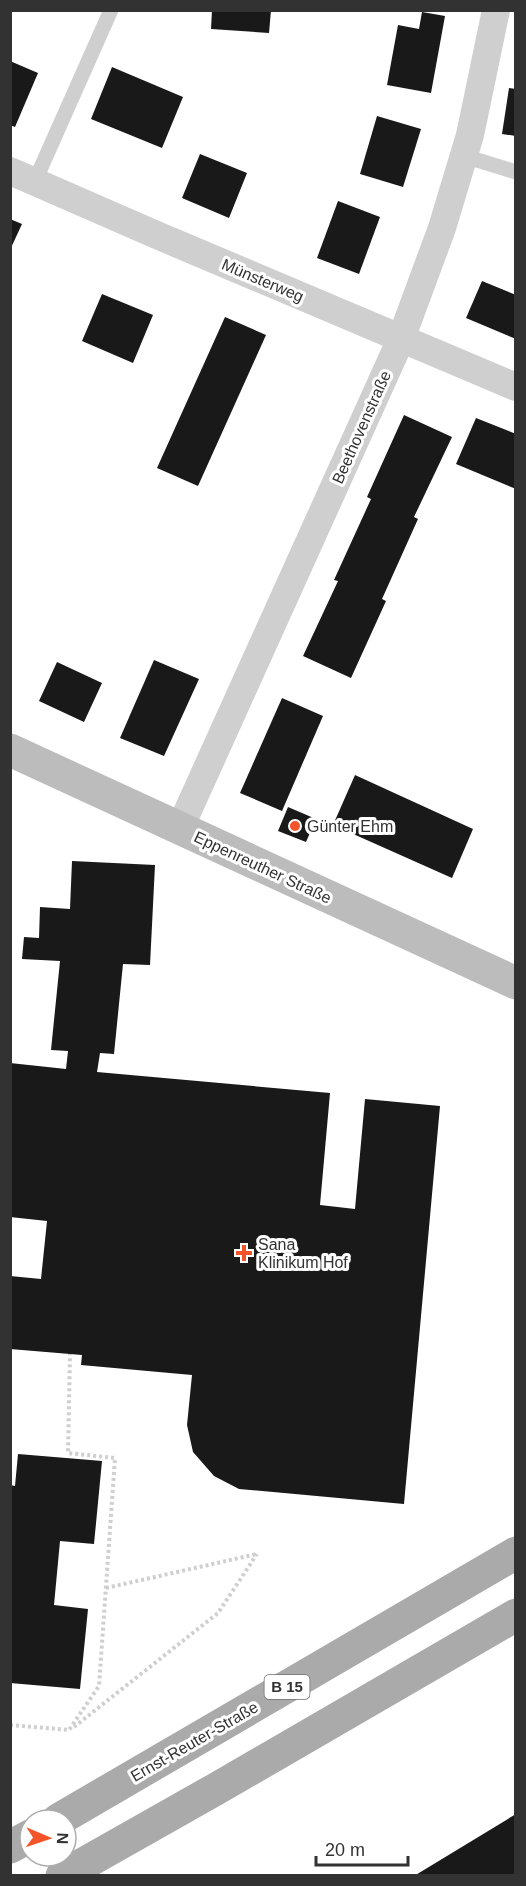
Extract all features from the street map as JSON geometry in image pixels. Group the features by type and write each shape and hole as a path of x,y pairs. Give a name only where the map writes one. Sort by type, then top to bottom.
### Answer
{"main road":[{"name":"Eppenreuther Straße","path":"10,750 516,983"},
{"path":"476,964 516,999"},
{"name":"Ernst-Reuter-Straße","path":"78,1808 516,1553"},
{"path":"62,1875 516,1615"}],"street":[{"name":"Beethovenstraße","path":"180,828 401,339 442,228 502,18"},
{"name":"Münsterweg","path":"23,176 516,387"}],"lane":[{"path":"23,176 111,10"},
{"path":"464,156 516,172"}],"path":[{"path":"69,1730 99,1686 115,1458 68,1453 70,1354"},
{"path":"10,1725 69,1730 218,1613 257,1554 106,1588"}],"building":[{"path":"212,10 271,10 269,33 211,29"},
{"path":"422,12 445,16 431,93 387,85 398,25 419,29"},
{"path":"10,61 38,73 15,127 10,125"},
{"path":"112,67 183,97 162,148 91,119"},
{"path":"509,88 516,89 516,136 502,134"},
{"path":"377,116 421,129 403,187 360,174"},
{"path":"200,154 247,173 229,218 182,198"},
{"path":"338,201 380,217 359,274 317,258"},
{"path":"10,219 22,224 10,250"},
{"path":"482,281 516,295 516,339 466,318"},
{"path":"102,294 153,315 133,363 82,341"},
{"path":"225,317 266,335 198,486 157,468"},
{"path":"404,415 452,437 414,517 418,519 382,599 386,601 351,678 303,656 338,581 334,580 371,499 367,497"},
{"path":"476,418 516,434 516,489 456,464"},
{"path":"154,660 199,679 164,756 120,738"},
{"path":"57,662 102,683 84,722 39,701"},
{"path":"282,698 323,716 282,811 240,793"},
{"path":"355,775 473,829 452,878 333,825"},
{"path":"288,807 316,819 306,842 278,831"},
{"path":"72,861 155,865 150,965 123,964 114,1054 100,1053 97,1072 330,1093 320,1205 355,1209 365,1099 440,1106 404,1504 239,1489 214,1476 193,1452 187,1425 192,1375 81,1365 82,1355 10,1349 10,1276 41,1279 47,1221 10,1217 10,1063 66,1069 68,1051 51,1050 60,961 22,959 24,937 39,938 40,907 70,909"},
{"path":"18,1454 102,1461 94,1544 60,1541 54,1605 88,1609 80,1689 10,1683 10,1485 15,1486"},
{"path":"516,1814 516,1876 414,1876"}],"place":[{"name":"Günter Ehm","path":"295,826"},
{"name":"Sana Klinikum Hof","path":"244,1253"}]}
